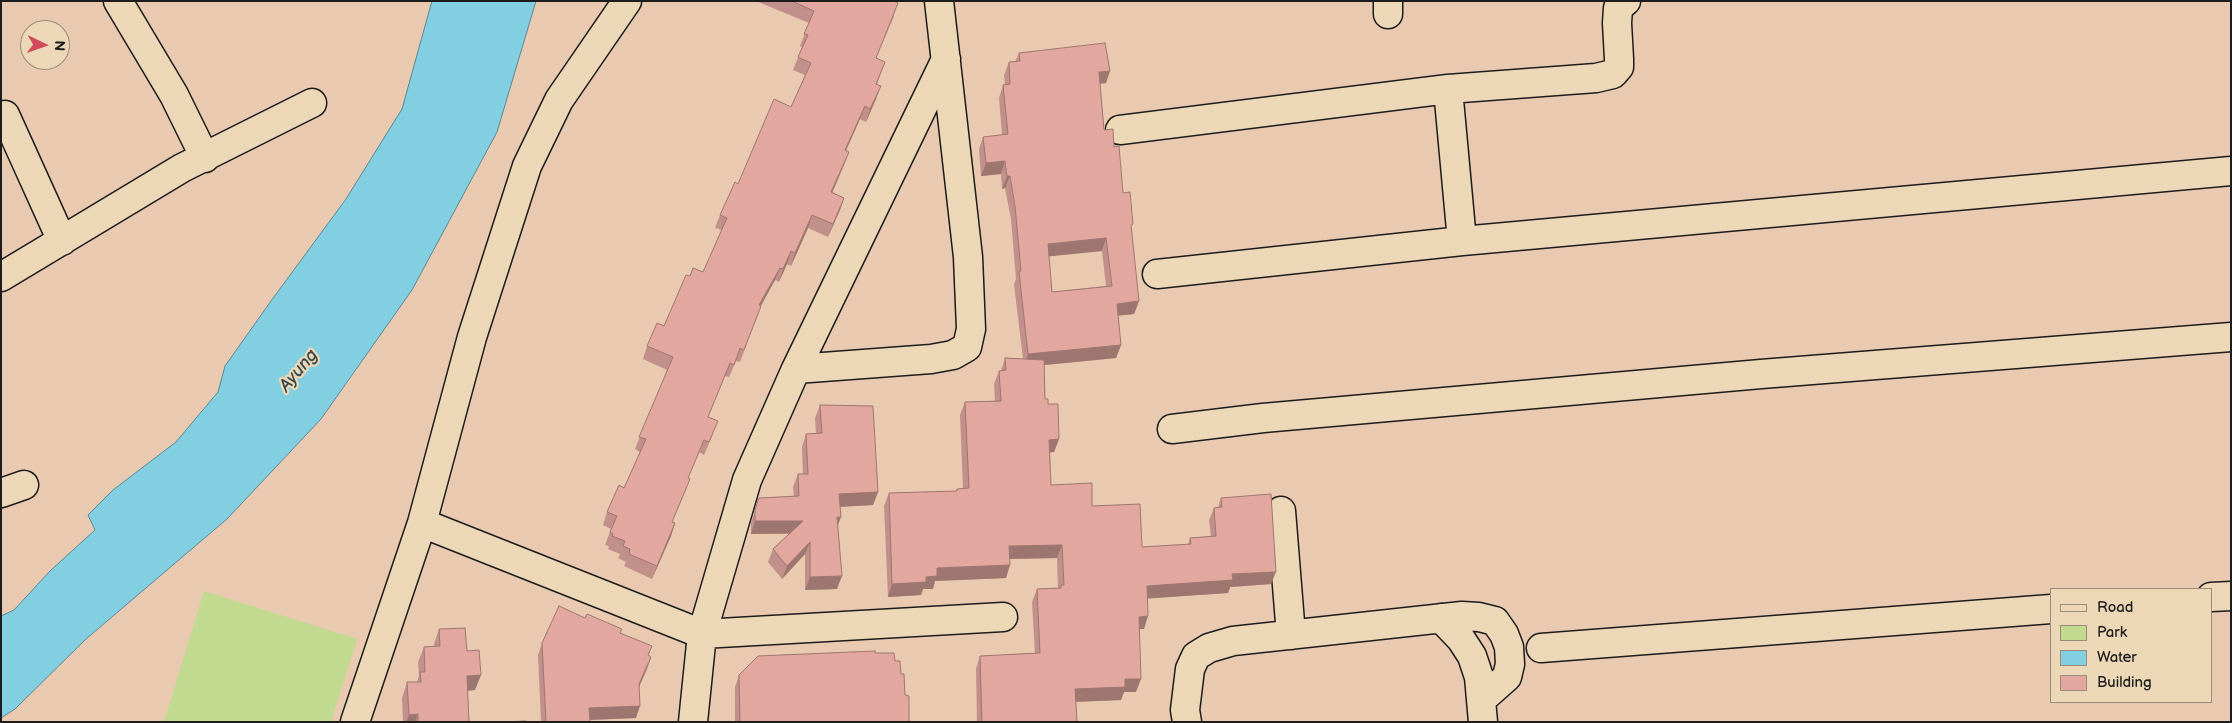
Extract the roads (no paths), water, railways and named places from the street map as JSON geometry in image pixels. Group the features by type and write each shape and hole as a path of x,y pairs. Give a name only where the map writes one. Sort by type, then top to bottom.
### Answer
{"street":[{"path":"118,1 174,95 205,158"},
{"path":"355,722 422,523 472,337 527,166 559,100 627,1"},
{"path":"796,369 931,358 953,355 967,347 971,328 968,257 939,1"},
{"path":"1120,130 1448,89 1596,78 1613,74 1619,67 1620,60 1617,23 1618,8 1626,1"},
{"path":"693,722 702,634 747,480 796,369 946,59"},
{"path":"1448,89 1462,241"},
{"path":"1,277 182,168 312,103"},
{"path":"5,116 62,241"},
{"path":"1157,274 1462,241 2231,171"},
{"path":"1172,429 1263,418 1761,374 2231,336"},
{"path":"1281,511 1291,635"},
{"path":"422,523 702,634 1003,617"},
{"path":"2212,597 2231,596"},
{"path":"1541,648 2050,608"},
{"path":"1187,722 1185,710 1190,669 1196,656 1209,648 1232,641 1462,616 1479,617 1495,621 1504,634 1509,647 1510,664 1507,677 1482,711"},
{"path":"1441,618 1461,639 1472,656 1479,677 1482,711"}],"water":[{"name":"Ayung","path":"432,1 536,1 497,132 412,290 321,419 227,519 86,639 15,709 1,718 1,616 14,610 50,571 95,530 88,515 113,490 176,442 218,392 225,366 346,199 402,109"}]}
